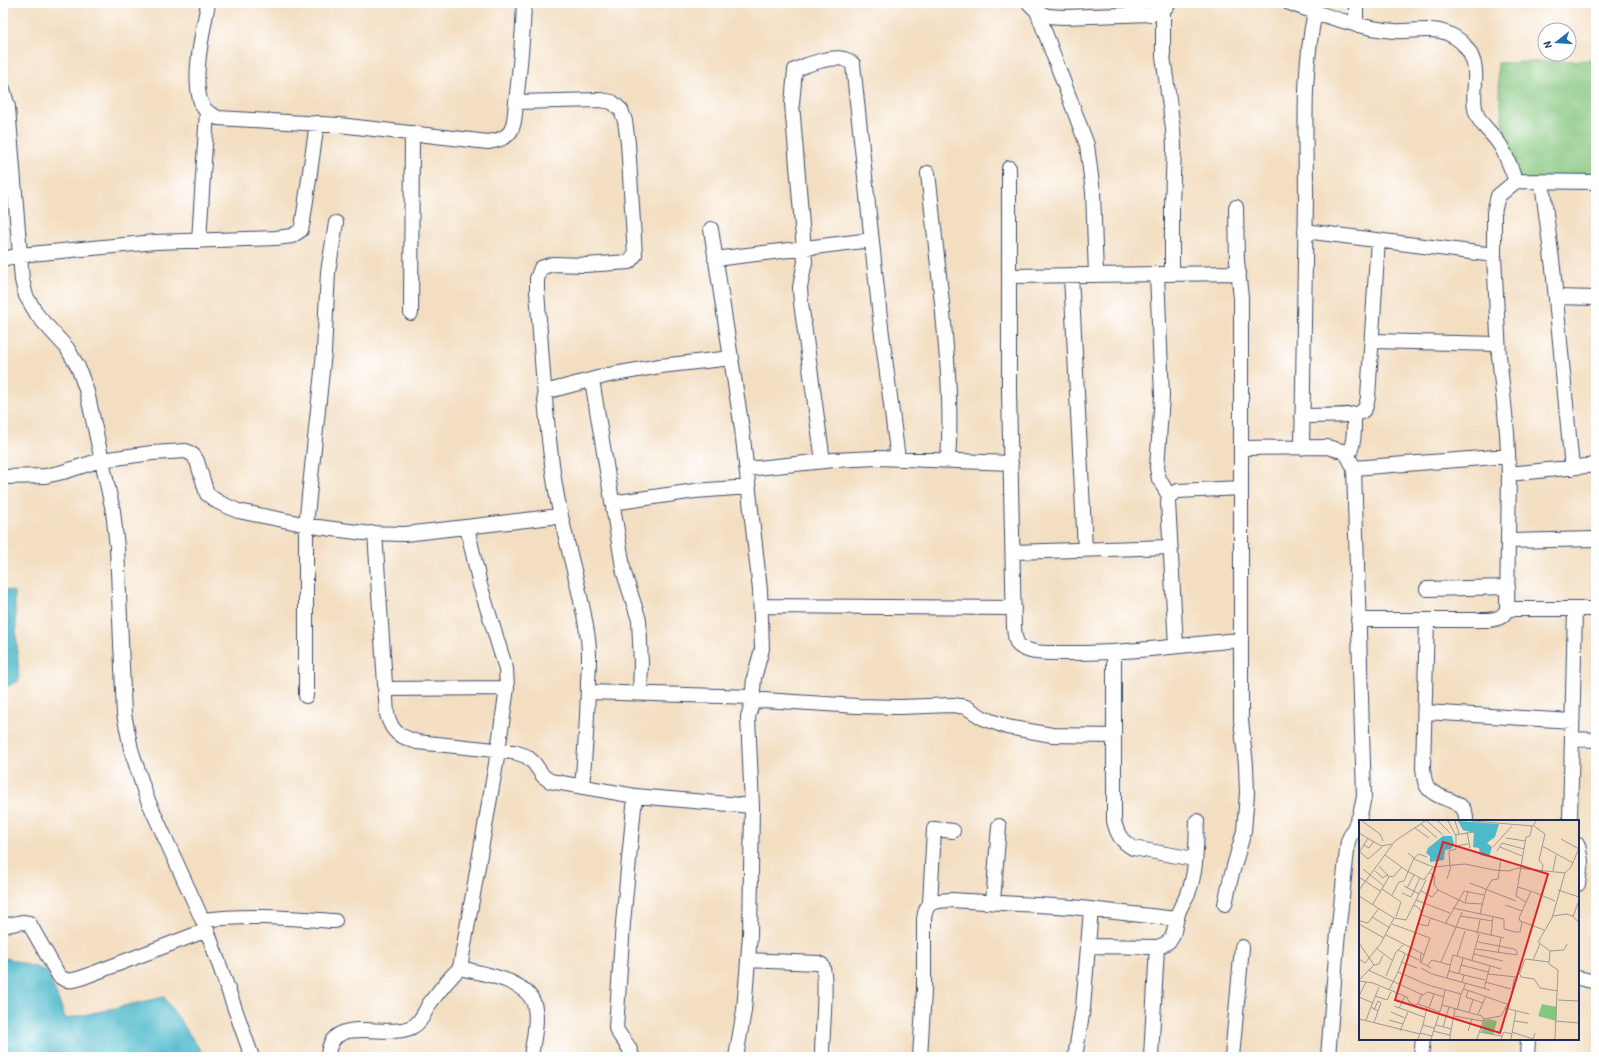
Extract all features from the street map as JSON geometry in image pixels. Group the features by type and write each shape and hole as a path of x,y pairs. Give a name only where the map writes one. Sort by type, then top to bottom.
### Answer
{"street":[{"path":"208,3 198,61 198,82 200,98 207,111 218,118 317,124 488,142 500,140 510,132 513,124 523,28 524,3"},
{"path":"1289,3 1339,21 1356,25 1395,31 1439,31 1455,37 1465,46 1473,61 1476,76 1475,108 1478,119 1500,145 1516,181"},
{"path":"1356,3 1356,25"},
{"path":"1033,7 1047,16 1064,17 1152,14 1166,6"},
{"path":"1166,6 1163,56 1174,146 1172,274"},
{"path":"1033,7 1087,145 1092,174 1096,275"},
{"path":"1302,448 1307,62 1315,12"},
{"path":"822,461 801,303 800,287 805,262 792,104 793,78 795,70 807,64 833,59 845,59 852,64 881,327 898,459"},
{"path":"3,89 8,107 11,131 22,280 26,296 38,316 67,348 78,367 87,392 113,511 117,547 124,714 131,749 146,796 205,925 252,1057"},
{"path":"516,102 601,100 612,102 621,110 625,121 628,143 635,255 629,262 612,264 552,264 541,268 537,279 545,392 554,483 560,516 580,594 588,639 588,692 582,787"},
{"path":"199,240 207,111"},
{"path":"3,259 155,242 276,238 292,236 301,230 317,124"},
{"path":"411,313 412,133"},
{"path":"1009,168 1011,463 1015,638 1019,646 1028,651 1054,653 1114,652 1240,640"},
{"path":"928,173 950,394 948,460"},
{"path":"1358,620 1488,620 1505,615 1507,609 1508,587 1509,474 1498,344 1494,255 1494,212 1498,196 1516,181 1596,182"},
{"path":"1542,182 1556,297 1572,468"},
{"path":"1225,904 1244,831 1247,793 1242,720 1242,667 1240,640 1241,298 1236,207"},
{"path":"306,696 306,525 323,359 328,272 336,223"},
{"path":"711,229 742,429 761,606 762,649 754,678 752,700 748,717 752,806 750,935 744,1011 736,1057"},
{"path":"1305,231 1494,255"},
{"path":"715,259 871,240"},
{"path":"1302,416 1354,414 1360,413 1365,408 1368,397 1378,240"},
{"path":"1009,276 1239,273"},
{"path":"1157,274 1162,396 1158,468 1159,479 1169,496 1170,547 1176,646"},
{"path":"1071,275 1085,549"},
{"path":"1556,297 1596,298"},
{"path":"1372,342 1498,344"},
{"path":"545,392 592,380 660,366 732,358"},
{"path":"592,380 624,573 639,620 641,664 640,694"},
{"path":"1328,1057 1336,949 1348,841 1360,815 1364,796 1351,462 1354,440 1354,414"},
{"path":"1241,448 1327,447 1342,451 1351,462"},
{"path":"3,477 45,476 101,460 152,453 186,451 193,455 197,461 207,494 218,502 238,511 306,525 364,533 404,534 560,516"},
{"path":"1351,462 1508,456"},
{"path":"747,468 822,461 898,459 1011,463"},
{"path":"1509,474 1596,465"},
{"path":"612,503 695,491 749,488"},
{"path":"1169,496 1178,491 1241,488"},
{"path":"328,1057 328,1048 333,1038 340,1032 352,1030 401,1030 418,1024 437,994 460,968 498,750 507,688 506,669 480,585 467,527"},
{"path":"375,533 387,714 390,724 403,738 417,742 514,752 526,756 534,763 543,776 550,781 635,796 752,806"},
{"path":"1508,541 1596,539"},
{"path":"1013,552 1170,547"},
{"path":"1427,589 1508,587"},
{"path":"761,606 1014,608"},
{"path":"1507,609 1596,609"},
{"path":"1570,820 1575,609"},
{"path":"1427,620 1423,768 1425,779 1428,788 1436,794 1458,804 1464,809 1467,816 1466,820"},
{"path":"1114,652 1114,821 1117,834 1124,843 1133,848 1194,859"},
{"path":"385,689 507,688"},
{"path":"588,692 879,706 954,705 966,707 988,720 1007,727 1052,735 1114,736"},
{"path":"1424,712 1572,721"},
{"path":"1572,739 1596,740"},
{"path":"632,1057 632,1052 616,1028 623,923 635,796"},
{"path":"1088,946 1157,947 1167,944 1173,938 1176,919 1191,881 1197,820"},
{"path":"993,902 999,826"},
{"path":"930,903 934,829 953,831"},
{"path":"1579,850 1581,861 1579,876"},
{"path":"920,1057 924,991 924,919 925,909 930,903 938,900 993,902 1176,919"},
{"path":"1075,1057 1083,1008 1091,910"},
{"path":"3,926 22,922 29,923 59,976 64,980 70,981 81,978 205,925 231,916 260,916 335,921"},
{"path":"1151,1057 1157,947"},
{"path":"1232,1057 1242,947"},
{"path":"748,960 822,964 824,971 822,1052"},
{"path":"460,968 511,982 522,987 531,996 536,1008 535,1034 531,1057"},
{"path":"1579,978 1596,982"},
{"path":"1421,1057 1423,1040"},
{"path":"1527,1057 1528,1040"}],"green space":[{"path":"1596,60 1596,177 1514,180 1504,139 1497,63 1577,62 1577,61"}],"water":[{"path":"3,589 14,592 19,681 3,688"},
{"path":"3,957 47,971 66,1019 164,997 205,1057 3,1057"}]}
